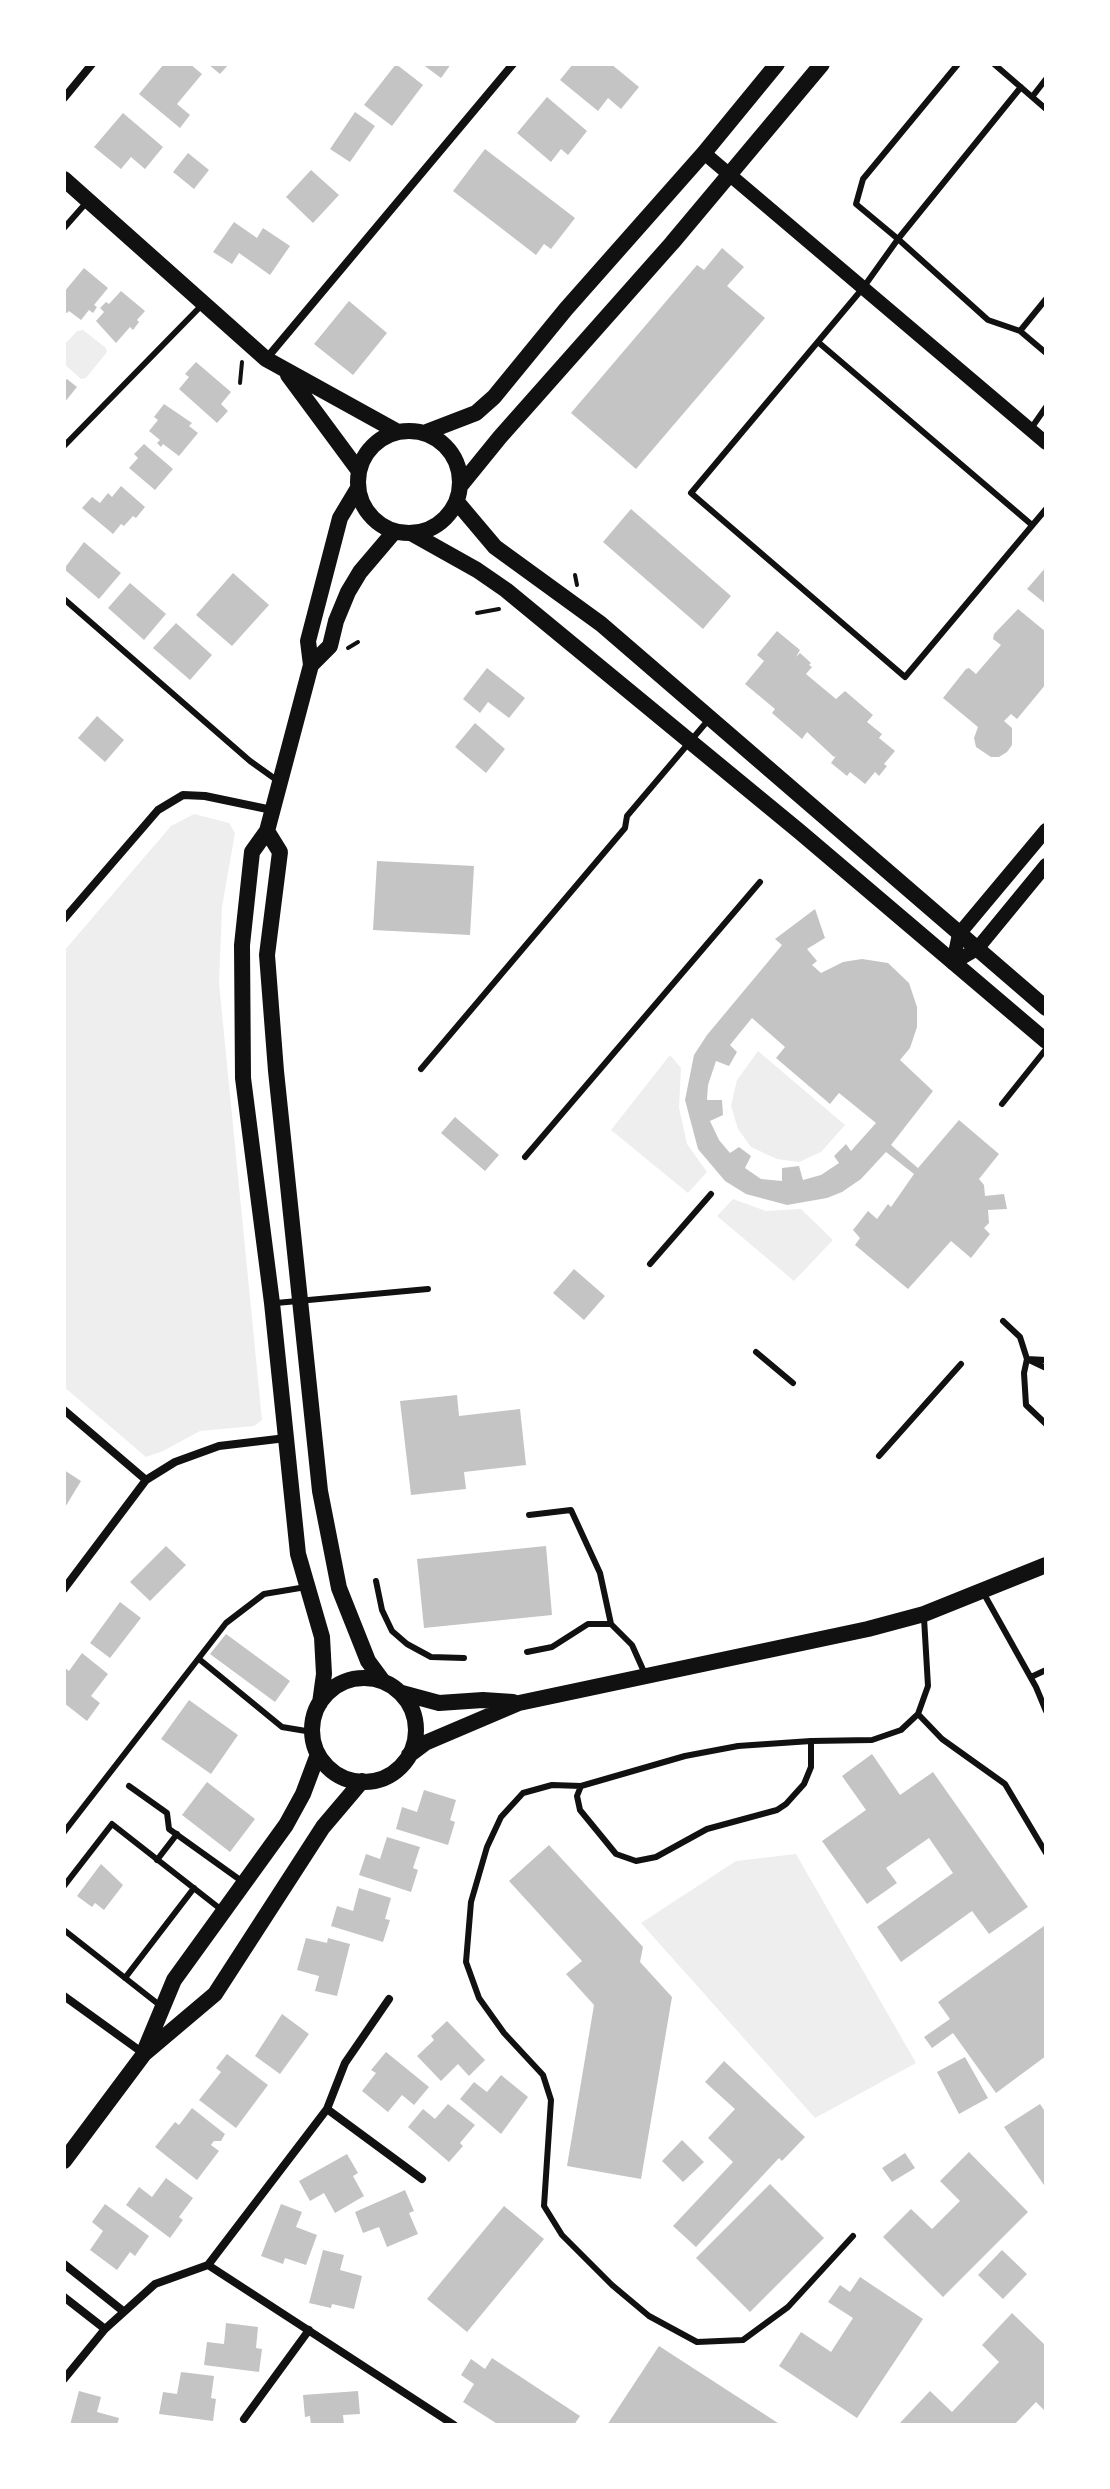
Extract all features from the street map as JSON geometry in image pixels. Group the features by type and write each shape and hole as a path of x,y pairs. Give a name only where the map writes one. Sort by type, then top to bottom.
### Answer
{"main road":[{"path":"64,179 266,359 398,432 424,433 476,413 494,397 777,64"},
{"path":"284,371 358,480 362,504 372,519 394,532 411,533 435,527 448,516 459,493 500,437 730,175 822,64"},
{"path":"320,1703 324,1674 322,1637 298,1554 243,1063 242,945 252,852 267,831 281,783 311,665 308,641 340,518 358,480 365,456 376,443 398,432"},
{"path":"424,433 440,441 451,453 459,468 459,493 495,547 584,611 1046,1008"},
{"path":"311,665 330,646 336,621 360,572 394,532"},
{"path":"411,533 506,590 1046,1041"},
{"path":"267,831 280,852 267,955 276,1071 320,1491 339,1588 368,1661 382,1680 401,1693 418,1700 439,1703 483,1700 519,1703"},
{"path":"382,1680 364,1677 347,1681 331,1689 320,1703 312,1732 318,1754 337,1774 362,1781 376,1780 389,1775 425,1743 519,1703 868,1629 924,1614 1046,1565"},
{"path":"401,1693 411,1706 416,1722 415,1739 409,1755"},
{"path":"144,2054 174,1980 246,1884 291,1816 318,1754"},
{"path":"64,2161 144,2054 215,1994 323,1827 362,1781"}],"street":[{"path":"64,98 92,64"},
{"path":"266,359 513,64"},
{"path":"704,153 1046,443"},
{"path":"64,919 158,810 183,795 205,796 272,810"},
{"path":"953,963 959,934 1046,830"},
{"path":"953,963 977,949 1046,865"},
{"path":"64,1410 146,1480"},
{"path":"64,1589 146,1480 175,1462 219,1446 286,1438"},
{"path":"64,1996 144,2054"},
{"path":"64,2379 105,2329 155,2284 208,2265 327,2109 345,2063 389,1999"},
{"path":"327,2109 422,2179"},
{"path":"64,2264 123,2311"},
{"path":"208,2265 454,2425"},
{"path":"64,2297 105,2329"},
{"path":"244,2419 309,2330"}],"lane":[{"path":"958,64 863,179 856,204 988,320 1020,331 1046,353"},
{"path":"994,64 1046,109"},
{"path":"1032,97 1046,79"},
{"path":"1021,87 898,239 863,288 691,493 905,677 1046,509"},
{"path":"64,228 88,200"},
{"path":"1020,331 1046,299"},
{"path":"64,446 203,303"},
{"path":"818,342 1032,525"},
{"path":"1030,430 1046,407"},
{"path":"64,599 250,761 281,783"},
{"path":"421,1069 625,828 627,816 710,718"},
{"path":"525,1157 760,882"},
{"path":"1002,1104 1046,1049"},
{"path":"650,1264 711,1194"},
{"path":"272,1303 428,1289"},
{"path":"1003,1321 1020,1337 1027,1359 1024,1373 1026,1405 1046,1424"},
{"path":"756,1352 793,1383"},
{"path":"1027,1359 1046,1360"},
{"path":"1027,1359 1046,1368"},
{"path":"879,1456 961,1364"},
{"path":"529,1515 571,1510 600,1573 611,1624 632,1645 647,1677"},
{"path":"376,1581 382,1610 392,1631 407,1644 431,1657 464,1658"},
{"path":"64,1832 226,1623 264,1594 306,1587"},
{"path":"982,1591 1031,1677 1046,1711"},
{"path":"853,2236 788,2307 743,2340 697,2342 649,2316 612,2285 562,2235 544,2206 551,2100 543,2075 504,2033 479,1998 466,1962 471,1902 491,1837 501,1817 523,1793 552,1785 581,1786 685,1756 738,1746 872,1740 901,1730 918,1714 928,1686 924,1614"},
{"path":"527,1652 552,1647 588,1624 611,1624"},
{"path":"199,1659 282,1727 312,1732"},
{"path":"1031,1677 1046,1670"},
{"path":"918,1714 942,1739 1005,1784 1046,1853"},
{"path":"581,1786 577,1796 580,1810 616,1854 636,1861 656,1857 707,1829 777,1810 786,1804 804,1784 811,1767 811,1741"},
{"path":"129,1786 167,1813 169,1829 246,1884"},
{"path":"64,1886 112,1824 225,1912"},
{"path":"157,1860 177,1834"},
{"path":"125,1978 194,1888"},
{"path":"64,1930 163,2007"}],"shaded area":[{"path":"83,330 107,352 86,378 81,379 64,364 64,345 77,331"},
{"path":"194,814 229,823 235,833 222,907 219,983 262,1420 254,1426 200,1431 146,1457 64,1387 64,951 171,826"},
{"path":"758,1051 845,1125 821,1152 799,1162 777,1159 751,1147 738,1129 731,1106 737,1080"},
{"path":"670,1055 681,1068 679,1108 687,1144 707,1172 688,1193 611,1130"},
{"path":"733,1199 766,1211 801,1209 833,1240 794,1281 717,1216"},
{"path":"796,1854 916,2063 815,2118 641,1923 736,1861"}],"building":[{"path":"164,64 190,64 202,74 177,104 190,115 180,128 139,94"},
{"path":"208,64 229,64 220,74"},
{"path":"396,64 423,85 392,126 364,105"},
{"path":"422,64 451,64 441,78"},
{"path":"573,64 611,64 639,87 621,109 608,98 598,111 560,80"},
{"path":"547,97 587,131 568,155 561,149 551,162 517,133"},
{"path":"355,112 375,126 350,162 330,149"},
{"path":"123,113 163,147 145,169 131,157 121,169 94,147"},
{"path":"485,149 575,218 551,249 544,244 536,255 453,191"},
{"path":"188,153 209,170 194,189 173,172"},
{"path":"311,170 339,195 313,223 286,197"},
{"path":"234,222 257,238 263,228 290,246 270,275 239,253 232,264 213,252"},
{"path":"722,248 744,267 727,286 765,318 636,469 571,413 697,265 704,270"},
{"path":"84,268 108,288 94,305 97,307 93,313 89,310 81,320 64,311 64,292"},
{"path":"121,291 145,311 133,330 130,327 116,343 96,321 104,312 100,308 106,302 109,304"},
{"path":"349,301 387,333 353,375 314,344"},
{"path":"196,362 231,392 221,404 228,411 217,423 179,389 189,377 185,374"},
{"path":"67,379 77,387 64,403 64,382"},
{"path":"164,404 192,423 189,426 198,433 179,456 163,444 161,447 157,443 160,440 149,431 158,420 154,417"},
{"path":"144,444 173,469 155,490 129,468 138,458 134,454"},
{"path":"121,486 145,507 136,518 133,516 124,526 121,524 113,534 82,508 92,497 100,503 108,493 112,497"},
{"path":"631,509 731,596 703,629 603,542"},
{"path":"84,542 121,573 99,599 64,569"},
{"path":"1046,567 1046,604 1027,589"},
{"path":"233,573 269,605 232,646 196,615"},
{"path":"130,583 166,614 144,640 108,608"},
{"path":"1018,609 1046,632 1046,684 1017,719 1011,714 1004,721 1012,728 1012,745 999,757 991,757 976,747 974,738 978,727 943,698 966,669 976,674 1001,645 993,639 994,634"},
{"path":"176,623 212,655 190,680 153,648"},
{"path":"777,631 800,650 796,657 800,653 811,663 809,665 812,667 806,674 836,699 845,691 873,715 867,722 882,734 879,738 895,751 879,776 875,772 865,784 850,772 847,776 831,763 836,756 807,732 802,739 772,713 775,709 745,684 764,661 757,655"},
{"path":"487,668 525,698 509,718 488,702 480,713 463,699"},
{"path":"97,716 124,740 105,762 78,738"},
{"path":"475,723 505,749 486,773 455,747"},
{"path":"377,861 474,866 470,935 373,930"},
{"path":"815,909 825,938 807,949 817,961 812,965 821,973 843,962 862,959 888,963 909,983 917,1007 917,1027 910,1048 900,1060 933,1091 891,1145 918,1168 959,1120 999,1154 979,1179 984,1185 985,1196 1004,1194 1007,1209 988,1210 989,1223 984,1228 990,1234 971,1258 951,1241 908,1289 855,1245 860,1238 853,1230 868,1211 877,1219 888,1204 891,1207 914,1174 886,1152 861,1179 842,1192 787,1205 746,1194 725,1181 698,1149 685,1100 694,1055 782,945 775,939","holes":["752,1018 785,1047 776,1058 830,1104 839,1093 876,1123 851,1151 846,1144 834,1156 839,1163 821,1175 803,1180 799,1166 782,1168 782,1181 761,1179 745,1168 751,1156 739,1147 730,1153 719,1140 710,1121 723,1115 722,1100 707,1100 716,1061 729,1066 737,1052 730,1045"]},
{"path":"455,1117 499,1155 485,1171 441,1133"},
{"path":"574,1269 605,1296 584,1320 553,1293"},
{"path":"457,1395 459,1416 520,1409 526,1465 464,1472 466,1489 411,1495 400,1401"},
{"path":"64,1470 81,1481 64,1509"},
{"path":"166,1546 186,1565 150,1601 130,1582"},
{"path":"546,1546 552,1615 424,1628 417,1559"},
{"path":"120,1602 141,1618 110,1658 90,1643"},
{"path":"226,1634 290,1681 275,1702 210,1654"},
{"path":"82,1653 108,1674 91,1696 100,1703 87,1721 64,1703 64,1667 69,1671"},
{"path":"189,1700 238,1735 211,1774 161,1739"},
{"path":"872,1754 900,1795 933,1772 1028,1907 989,1934 972,1911 901,1962 877,1927 953,1873 929,1838 886,1868 897,1883 867,1904 822,1841 866,1810 842,1776"},
{"path":"207,1782 255,1819 230,1852 182,1815"},
{"path":"424,1790 456,1800 450,1820 455,1822 448,1845 396,1829 402,1807 417,1812"},
{"path":"387,1837 420,1847 413,1868 418,1870 411,1892 359,1875 366,1854 380,1859"},
{"path":"549,1845 643,1947 640,1962 672,1997 641,2179 567,2166 594,2005 566,1974 582,1961 509,1881"},
{"path":"101,1864 123,1885 104,1910 95,1903 92,1907 77,1896"},
{"path":"359,1888 391,1898 385,1919 390,1920 383,1942 331,1926 337,1906 353,1911"},
{"path":"1044,1926 1046,2056 996,2093 953,2033 932,2048 924,2037 950,2019 938,2002"},
{"path":"306,1938 327,1943 328,1938 350,1944 337,1996 315,1991 319,1976 297,1970"},
{"path":"282,2014 309,2034 280,2074 255,2056"},
{"path":"447,2021 485,2060 469,2076 458,2064 441,2081 417,2056 434,2040 431,2036"},
{"path":"386,2052 429,2087 414,2105 402,2095 388,2112 362,2091 376,2073 371,2070"},
{"path":"227,2054 268,2085 236,2128 199,2100 221,2072 216,2068"},
{"path":"965,2057 988,2098 959,2114 937,2072"},
{"path":"724,2061 805,2137 782,2161 779,2158 696,2247 673,2226 733,2162 708,2138 735,2109 705,2082"},
{"path":"501,2075 528,2097 501,2134 460,2099 474,2082 487,2092"},
{"path":"448,2104 475,2125 449,2162 408,2127 423,2109 435,2119"},
{"path":"1040,2104 1046,2113 1046,2188 1004,2127"},
{"path":"192,2108 225,2134 221,2141 214,2141 211,2145 219,2151 197,2180 155,2147 175,2122 179,2125"},
{"path":"682,2140 704,2162 683,2182 662,2161"},
{"path":"969,2152 1028,2212 943,2297 883,2237 911,2209 932,2229 960,2201 940,2181"},
{"path":"905,2153 915,2168 892,2182 882,2168"},
{"path":"347,2154 358,2173 353,2176 364,2196 335,2213 324,2193 310,2201 299,2181"},
{"path":"166,2178 193,2198 179,2217 183,2220 170,2238 126,2205 139,2187 152,2197"},
{"path":"770,2184 824,2238 750,2312 696,2258"},
{"path":"405,2190 414,2211 409,2213 418,2234 387,2247 379,2227 363,2233 355,2212"},
{"path":"105,2204 149,2236 135,2256 130,2252 117,2270 90,2250 103,2231 92,2222"},
{"path":"281,2204 302,2212 296,2227 317,2235 306,2265 285,2258 283,2264 261,2256"},
{"path":"504,2206 544,2239 467,2332 427,2299"},
{"path":"323,2250 344,2255 340,2270 362,2276 354,2309 309,2303"},
{"path":"1002,2250 1027,2274 1003,2299 978,2275"},
{"path":"860,2277 923,2319 857,2418 779,2366 801,2332 831,2352 853,2318 828,2302 840,2285 850,2292"},
{"path":"1012,2313 1046,2346 1046,2412 1036,2402 1014,2425 898,2425 930,2391 952,2412 999,2362 982,2345"},
{"path":"226,2323 258,2327 256,2348 262,2349 259,2372 204,2365 207,2342 224,2344"},
{"path":"659,2346 781,2425 607,2425"},
{"path":"492,2358 580,2416 574,2425 499,2425 463,2402 474,2384 461,2375 471,2359 485,2369"},
{"path":"181,2372 214,2376 211,2398 216,2399 213,2421 159,2414 163,2392 177,2394"},
{"path":"79,2391 101,2397 97,2412 119,2418 117,2425 70,2425"},
{"path":"358,2391 360,2414 343,2415 344,2425 311,2425 310,2416 305,2417 303,2395"}]}
